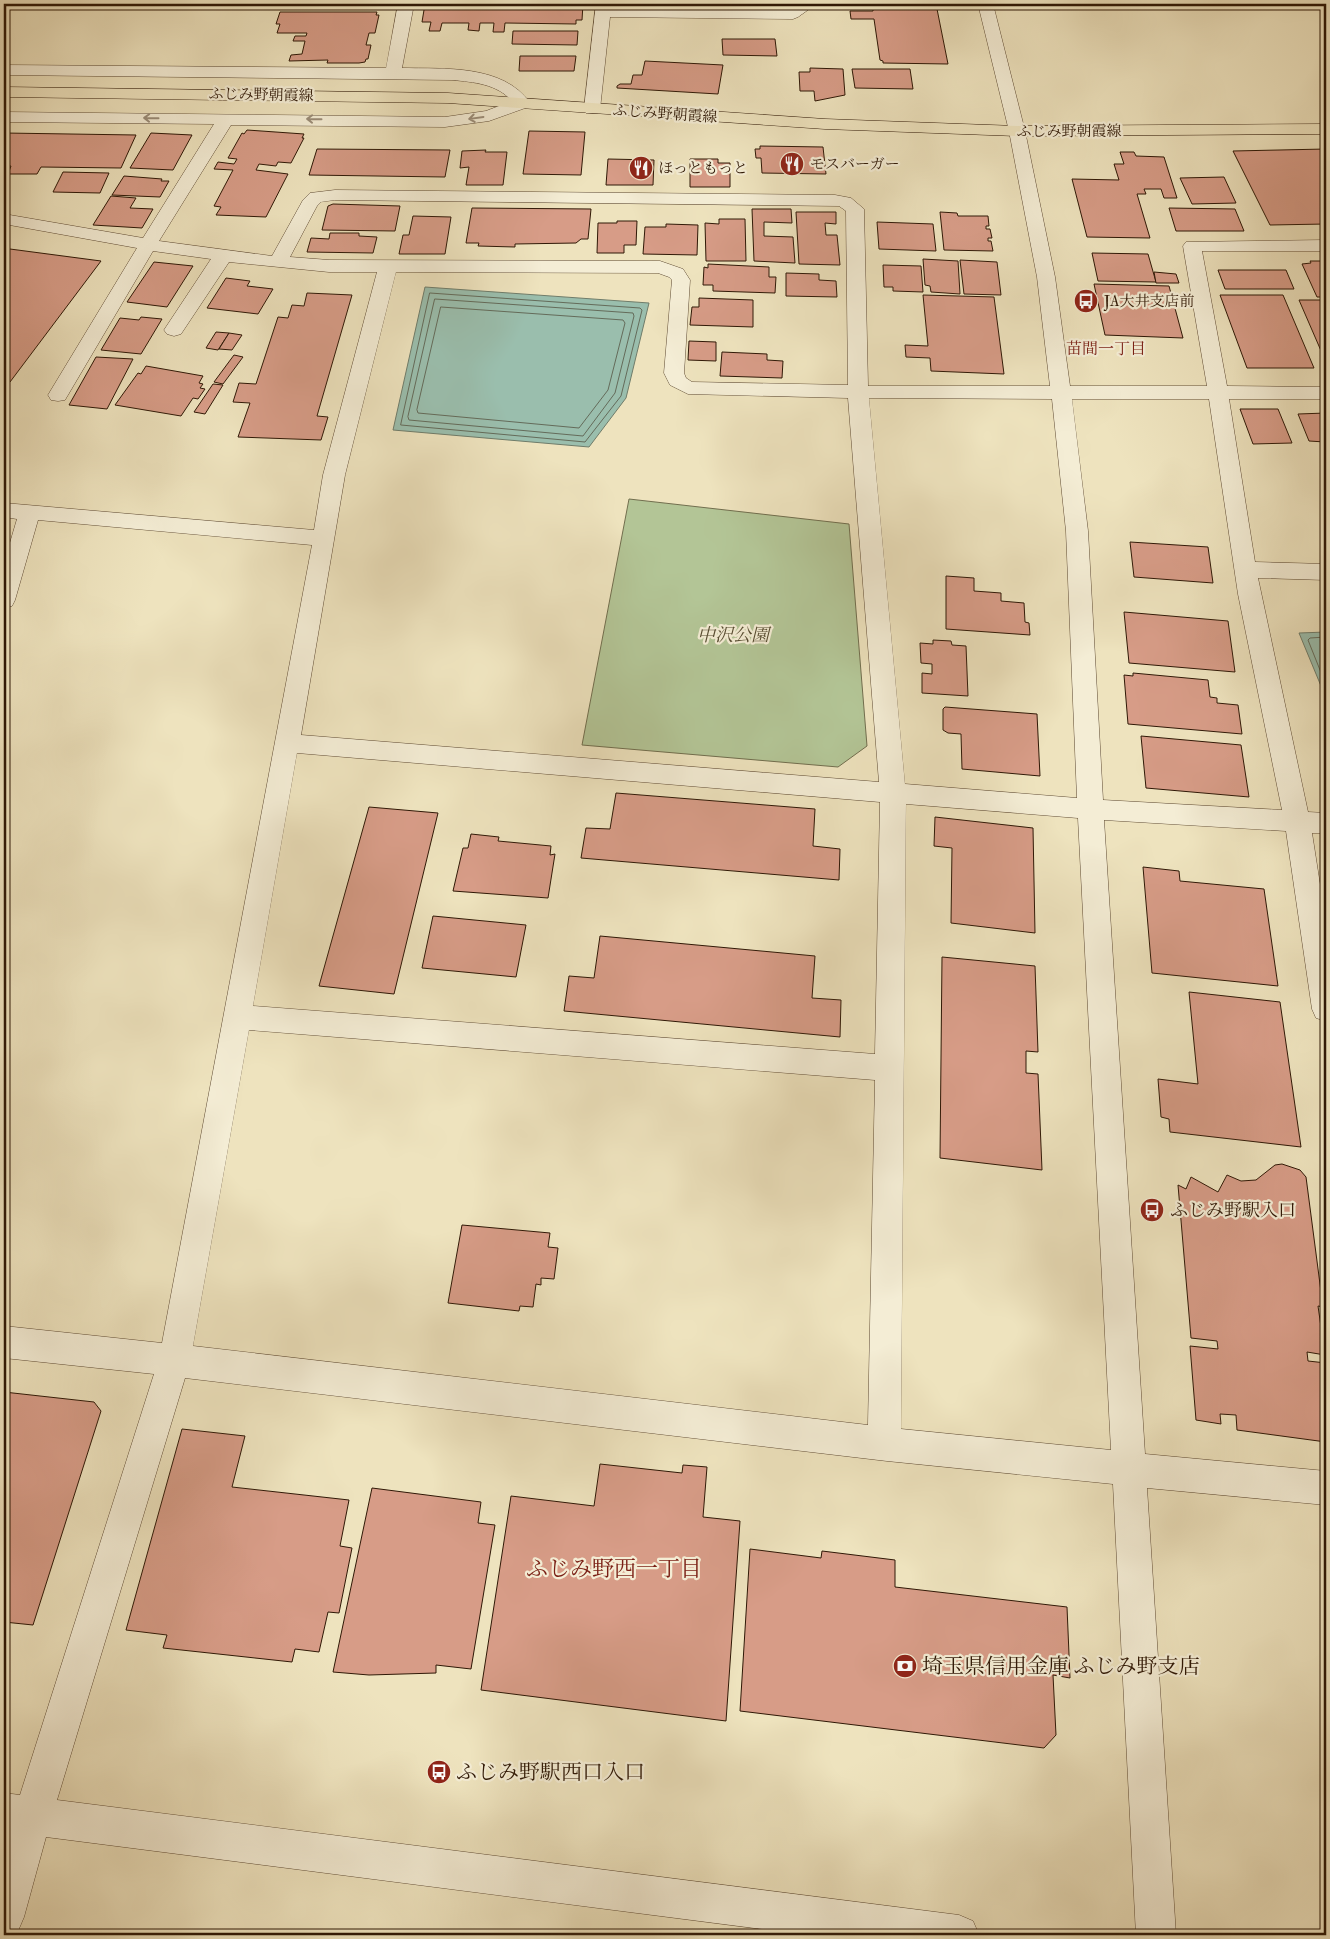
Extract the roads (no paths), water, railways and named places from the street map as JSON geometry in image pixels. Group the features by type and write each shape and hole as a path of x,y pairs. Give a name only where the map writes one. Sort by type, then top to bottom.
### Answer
{"main road":[{"name":"ふじみ野朝霞線","path":"4,92 448,98 825,124 1016,132 1326,128"}],"street":[{"path":"393,74 406,4"},
{"path":"592,109 603,8 793,14 800,11 804,4"},
{"path":"985,4 1016,132 1046,277 1077,531 1090,809 1156,1935"},
{"path":"4,70 433,74 480,78 508,88 522,103 489,116 446,122 4,116"},
{"path":"58,396 149,243 226,119"},
{"path":"278,262 309,204 316,197 326,196 825,199 845,202 856,209 858,392 893,793 884,1443"},
{"path":"4,219 223,256 329,266 660,267 676,274 681,280 674,373 677,381 688,388 858,392 1326,392"},
{"path":"1326,245 1192,246 1218,393 1248,594 1297,821 1326,1010"},
{"path":"174,330 223,256"},
{"path":"4,1917 19,1813 175,1359 334,475 388,266"},
{"path":"4,510 324,538"},
{"path":"4,600 30,512"},
{"path":"1245,570 1326,572"},
{"path":"287,743 1090,809 1326,823"},
{"path":"237,1017 889,1068"},
{"path":"4,1342 175,1359 1128,1470 1326,1488"},
{"path":"19,1813 959,1935"}],"water":[{"path":"425,287 649,303 626,398 589,447 393,430"},
{"path":"1326,632 1326,698 1299,633"}],"place":[{"name":"モスバーガー","path":"792,164"},
{"name":"ほっともっと","path":"641,168"},
{"name":"JA大井支店前","path":"1086,301"},
{"name":"ふじみ野駅入口","path":"1152,1210"},
{"name":"埼玉県信用金庫 ふじみ野支店","path":"905,1666"},
{"name":"ふじみ野駅西口入口","path":"439,1772"}],"district":[{"name":"苗間一丁目","path":"1106,349"},
{"name":"ふじみ野西一丁目","path":"614,1569"}],"park label":[{"name":"中沢公園","path":"733,635"}]}
